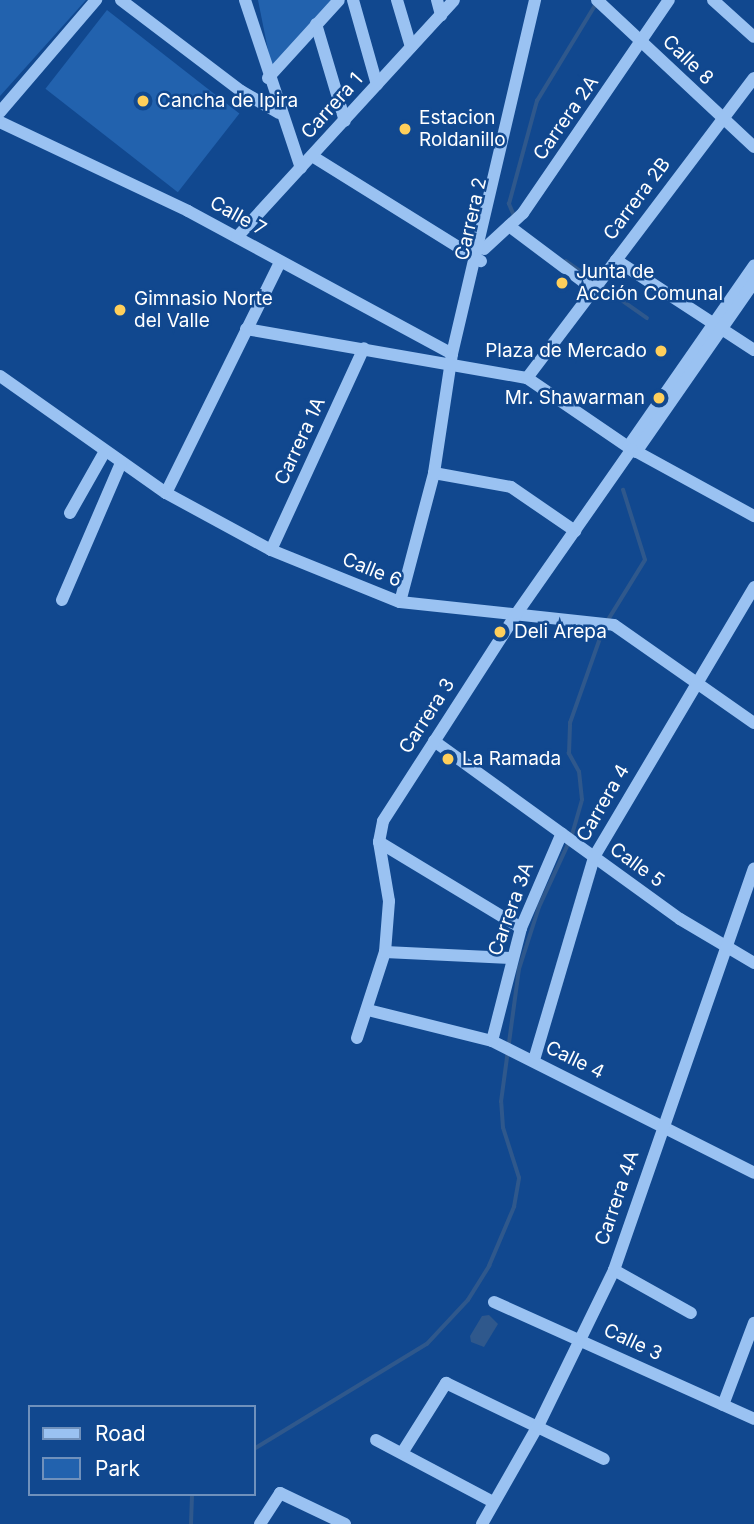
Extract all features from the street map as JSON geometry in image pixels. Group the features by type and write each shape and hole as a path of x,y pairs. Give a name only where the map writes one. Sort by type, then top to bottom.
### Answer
{"street":[{"path":"0,112 96,0"},
{"path":"121,0 241,91 279,113"},
{"path":"245,0 279,113 300,168"},
{"path":"268,78 340,0"},
{"path":"353,0 377,85"},
{"path":"397,0 411,47"},
{"path":"437,0 441,15"},
{"name":"Carrera 1","path":"237,237 454,0"},
{"name":"Carrera 2","path":"480,256 535,0"},
{"name":"Carrera 2","path":"400,602 434,473 453,359 542,0"},
{"name":"Carrera 2A","path":"480,256 523,214 669,0"},
{"path":"713,0 754,37"},
{"name":"Calle 8","path":"599,2 754,147"},
{"path":"316,24 345,121"},
{"name":"Carrera 2B","path":"527,378 754,78"},
{"name":"Calle 7","path":"0,121 237,237 453,359 527,378 632,449 754,516"},
{"path":"312,156 480,256"},
{"path":"511,225 595,287"},
{"path":"616,260 754,350"},
{"path":"166,493 281,262"},
{"name":"Carrera 3","path":"719,325 754,266"},
{"name":"Carrera 3","path":"357,1038 368,1010 384,952 389,901 379,842 383,821 517,613 719,325 754,282"},
{"path":"246,329 453,359"},
{"name":"Carrera 1A","path":"271,550 364,348"},
{"name":"Calle 6","path":"0,376 104,453 166,493 271,550 400,602 608,624 696,681 754,723"},
{"path":"70,513 104,453"},
{"path":"62,600 121,463"},
{"path":"434,473 511,487 575,531"},
{"name":"Carrera 4","path":"534,1060 594,857 754,587"},
{"name":"Calle 5","path":"434,741 680,919 728,943 754,962"},
{"name":"Carrera 3A","path":"496,1043 512,958 521,928 568,837"},
{"path":"379,842 521,928"},
{"name":"Carrera 4A","path":"482,1524 538,1426 614,1270 754,869"},
{"path":"384,952 512,958"},
{"name":"Calle 4","path":"368,1010 496,1043 663,1124 754,1173"},
{"path":"614,1270 691,1313"},
{"name":"Calle 3","path":"494,1302 754,1419"},
{"path":"723,1405 754,1323"},
{"path":"402,1453 446,1383 604,1459"},
{"path":"376,1440 493,1502"},
{"path":"260,1524 274,1498 288,1494 345,1524"}],"green space":[{"path":"0,0 86,0 0,96"},
{"path":"258,0 339,0 272,70"},
{"name":"Cancha de Ipira","path":"107,10 239,113 178,192 45,89"}],"shaded area":[{"path":"489,1315 498,1324 484,1347 471,1342 470,1336 482,1316"}],"waterway":[{"path":"514,216 509,204 537,101 596,4"},
{"path":"566,261 647,318"},
{"path":"608,620 645,560 623,490"},
{"path":"572,835 582,800 579,772 569,754 570,723 604,627"},
{"path":"256,1448 427,1344 468,1300 489,1266 514,1207 519,1178 503,1128 501,1102 519,969 539,907 569,842"},
{"path":"191,1524 192,1496"}],"place":[{"name":"Cancha de Ipira","path":"143,101"},
{"name":"Estacion Roldanillo","path":"405,129"},
{"name":"Junta de Acción Comunal","path":"562,283"},
{"name":"Gimnasio Norte del Valle","path":"120,310"},
{"name":"Plaza de Mercado","path":"661,351"},
{"name":"Mr. Shawarman","path":"659,398"},
{"name":"Deli Arepa","path":"500,632"},
{"name":"La Ramada","path":"448,759"}]}
